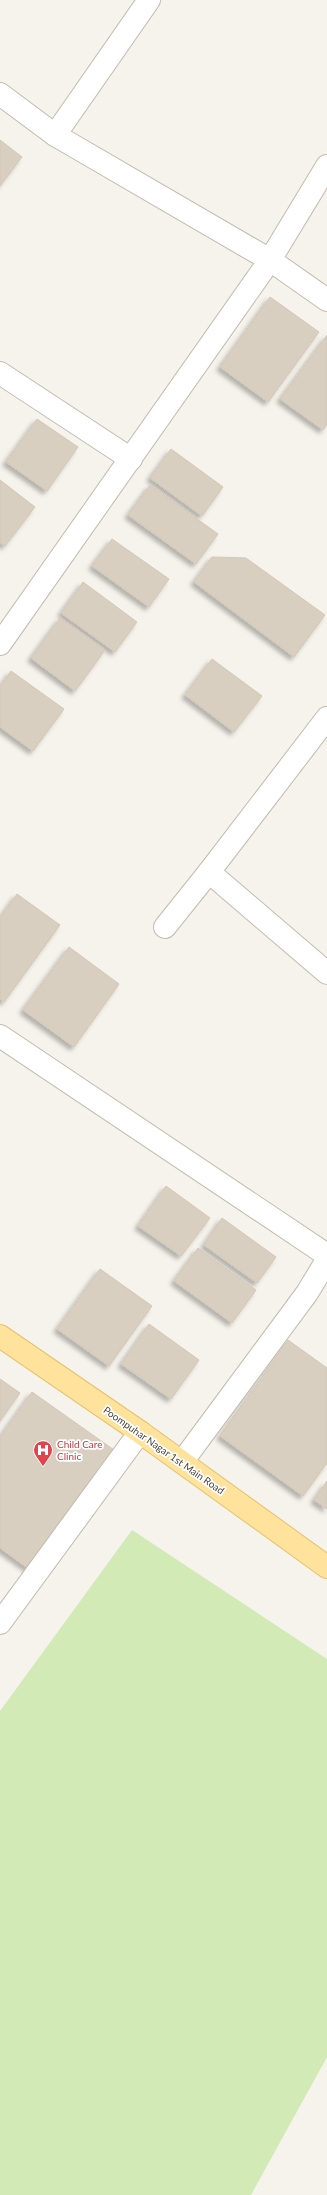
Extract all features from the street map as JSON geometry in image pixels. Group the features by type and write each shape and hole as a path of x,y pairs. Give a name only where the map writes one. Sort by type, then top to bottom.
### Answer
{"main road":[{"name":"Poompuhar Nagar 1st Main Road","path":"0,1336 140,1432 327,1567"}],"street":[{"path":"55,135 149,0"},
{"path":"0,94 55,135 270,260 327,300"},
{"path":"0,644 132,459 270,260 327,166"},
{"path":"0,373 132,459"},
{"path":"165,927 327,718"},
{"path":"209,872 327,973"},
{"path":"0,1036 327,1255"},
{"path":"182,1462 307,1293 327,1260"},
{"path":"0,1623 140,1432"}],"green space":[{"path":"132,1530 327,1659 327,2057 251,2195 0,2195 0,1711"}],"building":[{"path":"0,140 22,157 0,186"},
{"path":"270,297 319,332 268,402 220,367"},
{"path":"327,335 327,424 323,430 280,399"},
{"path":"37,419 78,447 47,491 6,462"},
{"path":"171,449 223,487 202,516 150,478"},
{"path":"0,480 35,507 5,546 0,543"},
{"path":"150,485 218,534 196,564 128,515"},
{"path":"112,539 169,579 149,607 92,566"},
{"path":"212,557 246,558 325,615 294,657 194,582"},
{"path":"83,582 137,622 115,652 61,613"},
{"path":"60,618 105,650 75,691 31,658"},
{"path":"212,659 262,696 234,732 185,695"},
{"path":"11,671 64,709 33,751 0,727 0,687"},
{"path":"17,894 60,925 4,1002 0,999 0,918"},
{"path":"69,947 119,984 74,1047 23,1010"},
{"path":"166,1186 210,1218 181,1256 138,1226"},
{"path":"222,1218 276,1257 257,1283 204,1245"},
{"path":"198,1248 256,1290 232,1323 174,1281"},
{"path":"100,1269 152,1306 109,1366 57,1329"},
{"path":"149,1324 199,1360 171,1399 121,1364"},
{"path":"288,1340 327,1368 327,1463 303,1496 220,1436"},
{"path":"0,1379 20,1393 0,1421"},
{"path":"32,1392 114,1450 29,1569 0,1548 0,1437"},
{"path":"327,1481 327,1509 314,1500"}],"place":[{"name":"Child Care Clinic","path":"43,1467"}]}
